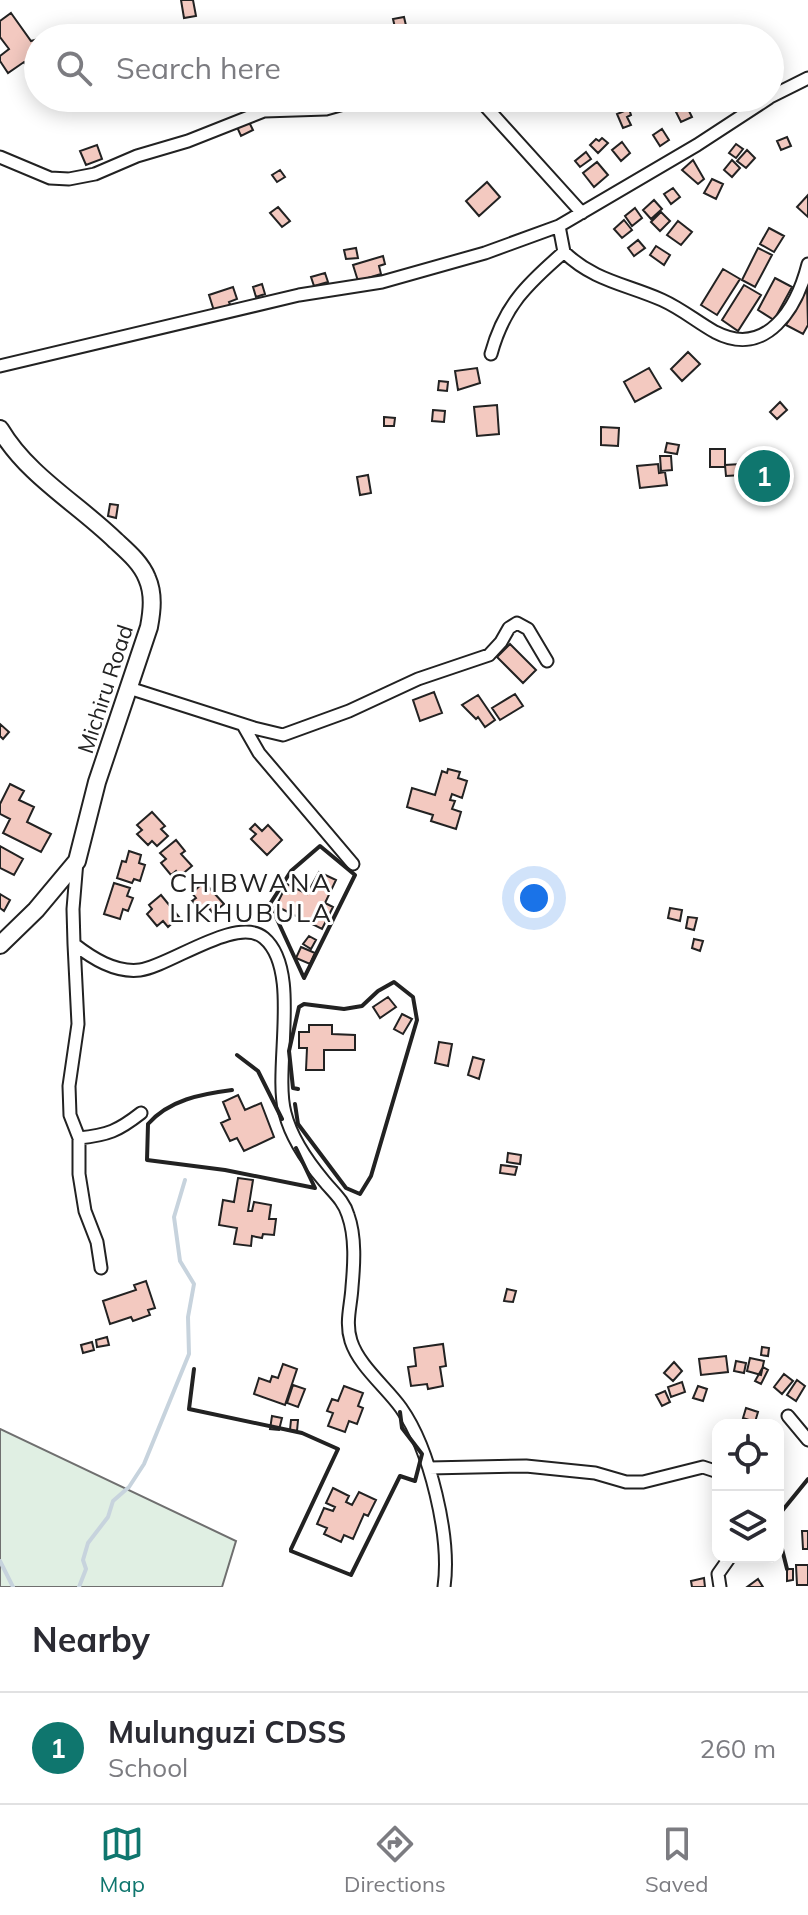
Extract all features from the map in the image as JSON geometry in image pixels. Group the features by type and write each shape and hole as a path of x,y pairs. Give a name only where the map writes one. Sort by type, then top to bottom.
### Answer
{"street":[{"path":"784,90 808,78"},
{"path":"0,157 50,178 69,179 95,174 261,112"},
{"path":"491,112 582,213"},
{"path":"0,366 299,295 382,282 485,253 559,226 748,112"},
{"path":"559,226 564,252 578,266 597,277 677,307 717,333 749,340 765,335 785,317 798,296 808,264"},
{"path":"491,354 508,308 523,288 564,252"},
{"name":"Michiru Road","path":"0,429 15,452 36,473 140,564 152,594 151,615 97,782 77,861 36,910 0,945"},
{"path":"129,688 283,735 418,679 489,655 509,628 517,623 528,629 547,661"},
{"path":"243,725 259,753 353,864"},
{"path":"77,861 73,909 78,1024 69,1086 70,1115 79,1138 79,1174 85,1211 97,1242 101,1268"},
{"path":"74,944 96,961 140,970 217,939 244,932 261,934 271,944 286,998 280,1087 285,1115 295,1139 349,1216 353,1247 347,1321 350,1340 355,1351 416,1430 429,1468 447,1559 444,1587"},
{"path":"79,1138 107,1135 141,1113"},
{"path":"788,1416 808,1440"},
{"path":"429,1468 526,1466 595,1473 634,1482 703,1467 712,1470"},
{"path":"720,1587 718,1574 726,1563"}],"green space":[{"path":"0,1429 236,1541 222,1587 0,1587"}],"building":[{"path":"181,0 193,0 196,16 184,18"},
{"path":"11,13 24,31 24,62 8,73 0,61 0,56 9,49 0,37 0,21"},
{"path":"404,17 406,24 394,24 393,19"},
{"path":"630,112 631,115 627,117 631,125 623,128 617,114"},
{"path":"676,112 690,112 692,117 681,122"},
{"path":"249,122 253,130 241,136 237,127"},
{"path":"662,129 669,140 660,146 653,135"},
{"path":"787,137 791,146 781,150 777,141"},
{"path":"602,138 608,143 598,153 590,145"},
{"path":"622,142 630,153 621,161 612,150"},
{"path":"736,144 743,149 736,158 729,153"},
{"path":"97,145 102,159 86,165 80,151"},
{"path":"747,150 755,158 746,168 737,161"},
{"path":"586,152 591,159 580,167 575,161"},
{"path":"693,160 704,179 698,184 682,170"},
{"path":"732,160 740,168 732,177 724,170"},
{"path":"597,162 608,175 594,187 583,173"},
{"path":"280,170 285,177 277,182 272,175"},
{"path":"712,179 723,184 716,199 704,193"},
{"path":"487,182 500,197 479,216 466,201"},
{"path":"673,188 680,197 671,204 664,194"},
{"path":"808,195 808,217 797,207"},
{"path":"654,200 662,209 651,219 643,210"},
{"path":"278,207 290,221 282,227 270,213"},
{"path":"635,208 642,218 632,226 625,216"},
{"path":"661,212 670,221 660,231 651,222"},
{"path":"624,220 632,230 622,238 614,229"},
{"path":"678,221 692,232 681,245 667,235"},
{"path":"769,228 784,236 774,252 760,244"},
{"path":"638,240 645,248 634,256 628,248"},
{"path":"656,246 670,255 664,265 650,255"},
{"path":"356,248 358,258 346,259 344,250"},
{"path":"758,248 772,255 755,287 742,280"},
{"path":"383,256 385,264 379,266 381,274 358,281 353,265"},
{"path":"723,269 740,279 717,315 701,305"},
{"path":"325,273 328,282 314,286 311,277"},
{"path":"775,278 792,287 774,320 758,310"},
{"path":"262,284 265,294 256,297 253,287"},
{"path":"744,285 761,295 738,331 722,320"},
{"path":"233,287 237,299 229,302 232,309 215,314 209,295"},
{"path":"807,288 808,325 803,334 786,325"},
{"path":"688,352 700,364 682,381 671,369"},
{"path":"477,368 480,383 458,390 455,371"},
{"path":"649,368 661,388 635,402 624,382"},
{"path":"439,381 448,382 447,391 438,390"},
{"path":"780,402 787,410 777,419 770,412"},
{"path":"497,405 499,434 477,436 474,407"},
{"path":"433,410 445,411 444,422 432,421"},
{"path":"384,417 395,418 394,426 384,426"},
{"path":"601,427 619,428 618,446 601,445"},
{"path":"667,443 679,445 677,454 665,452"},
{"path":"710,449 725,449 725,467 710,467"},
{"path":"660,456 671,456 672,470 661,471"},
{"path":"658,464 659,473 665,472 667,485 640,488 637,466"},
{"path":"741,464 742,475 726,476 725,465"},
{"path":"368,475 371,493 360,495 357,477"},
{"path":"110,504 118,505 116,518 108,516"},
{"path":"510,644 536,670 523,683 497,657"},
{"path":"434,692 442,713 420,721 413,700"},
{"path":"515,694 523,706 500,720 492,708"},
{"path":"478,695 495,720 485,727 462,705"},
{"path":"0,724 9,732 3,739 0,736"},
{"path":"448,769 460,772 458,778 467,781 462,798 452,794 450,800 455,801 452,809 461,812 456,829 431,821 433,815 407,807 412,788 435,795 442,771 447,773"},
{"path":"10,784 24,791 19,800 34,807 27,822 51,834 41,852 3,833 10,819 0,814 0,804"},
{"path":"152,812 165,826 161,829 168,836 157,846 152,841 148,845 137,834 142,830 137,825"},
{"path":"255,824 262,831 268,825 282,840 267,855 251,839 256,834 250,829"},
{"path":"176,840 185,851 181,854 192,866 180,876 176,871 171,875 161,863 166,859 160,853"},
{"path":"0,846 23,859 14,875 0,868"},
{"path":"129,851 141,855 139,863 145,865 140,881 134,879 132,883 117,878"},
{"path":"319,872 336,880 325,903 333,907 322,929 276,906 287,884 307,894"},
{"path":"204,882 224,904 213,913 208,907 202,912 192,901 196,898 192,893"},
{"path":"114,883 130,888 127,896 133,898 128,911 123,909 120,919 104,914"},
{"path":"0,894 10,900 4,911 0,908"},
{"path":"161,895 179,917 168,927 163,921 157,926 147,914 152,909 149,905"},
{"path":"670,908 682,910 680,921 668,918"},
{"path":"688,917 697,918 694,930 686,928"},
{"path":"309,936 316,940 311,949 303,944"},
{"path":"694,939 703,941 700,951 692,948"},
{"path":"301,947 315,953 310,964 296,958"},
{"path":"388,997 396,1007 380,1018 373,1007"},
{"path":"402,1014 412,1019 403,1034 394,1029"},
{"path":"309,1025 332,1025 332,1034 355,1035 355,1050 324,1050 324,1070 306,1070 307,1048 299,1048 299,1032 309,1032"},
{"path":"439,1042 452,1044 448,1066 435,1063"},
{"path":"473,1057 484,1060 479,1079 468,1075"},
{"path":"238,1095 245,1110 261,1103 274,1137 244,1151 237,1138 230,1141 221,1123 230,1119 223,1102"},
{"path":"508,1153 521,1155 520,1164 507,1162"},
{"path":"501,1165 517,1167 515,1175 500,1173"},
{"path":"238,1178 253,1180 248,1211 252,1211 254,1202 271,1205 269,1219 276,1219 274,1235 263,1234 262,1238 252,1236 251,1246 234,1244 237,1228 219,1225 223,1200 234,1202"},
{"path":"146,1281 155,1308 148,1310 150,1315 110,1324 103,1301 136,1290 134,1285"},
{"path":"507,1289 516,1291 513,1302 504,1301"},
{"path":"107,1337 109,1345 97,1347 96,1340"},
{"path":"92,1342 94,1350 83,1353 81,1345"},
{"path":"443,1344 446,1366 440,1367 443,1386 428,1389 427,1384 411,1386 408,1367 416,1366 414,1348"},
{"path":"762,1347 769,1348 768,1356 761,1355"},
{"path":"726,1356 728,1372 701,1375 699,1359"},
{"path":"750,1358 764,1361 761,1375 747,1371"},
{"path":"736,1361 746,1363 744,1373 734,1371"},
{"path":"674,1362 682,1371 673,1381 664,1373"},
{"path":"283,1364 297,1369 285,1405 254,1394 259,1378 270,1382 272,1376 278,1378"},
{"path":"763,1367 768,1370 761,1384 755,1381"},
{"path":"784,1374 793,1381 782,1394 774,1387"},
{"path":"797,1380 805,1386 796,1401 787,1395"},
{"path":"682,1382 685,1392 671,1397 668,1387"},
{"path":"293,1385 305,1389 298,1407 287,1403"},
{"path":"344,1386 363,1393 358,1406 363,1408 357,1424 349,1421 345,1432 328,1426 333,1413 327,1411 332,1399 338,1401"},
{"path":"698,1386 707,1389 703,1401 693,1398"},
{"path":"665,1391 670,1402 662,1406 656,1395"},
{"path":"746,1408 758,1412 756,1419 743,1418"},
{"path":"272,1416 282,1418 279,1430 270,1429"},
{"path":"291,1420 298,1420 297,1431 290,1430"},
{"path":"333,1488 349,1496 346,1502 352,1505 359,1492 376,1500 368,1516 364,1514 353,1539 344,1535 341,1542 324,1534 327,1528 317,1524 324,1508 333,1511 335,1507 326,1503"},
{"path":"802,1531 808,1531 808,1549 803,1549"},
{"path":"796,1565 808,1565 808,1585 797,1585"},
{"path":"787,1569 793,1569 793,1580 787,1581"},
{"path":"704,1578 705,1587 692,1587 691,1581"},
{"path":"758,1579 763,1587 747,1587"}],"waterway":[{"path":"79,1587 86,1569 83,1560 88,1543 108,1517 113,1501 129,1487 144,1464 189,1354 188,1317 194,1284 180,1261 174,1217 185,1180"},
{"path":"0,1561 13,1587"}],"wall":[{"path":"320,846 355,875 304,978 270,904 291,871 320,846"},
{"path":"295,1104 298,1124 346,1188 360,1194 371,1176 417,1020 413,997 394,982 362,1006 344,1009 304,1004 299,1007 289,1051 293,1088 298,1089"},
{"path":"237,1055 258,1071 282,1119"},
{"path":"232,1090 186,1100 156,1116 148,1124 147,1160 225,1170 315,1188 296,1148"},
{"path":"194,1369 189,1409 302,1433 338,1449 291,1549"},
{"path":"291,1551 351,1575 400,1476 415,1481 422,1454 402,1428 400,1412"},
{"path":"784,1509 808,1479"},
{"path":"784,1557 787,1569"}],"place":[{"name":"Mulunguzi CDSS","path":"764,476"}],"district":[{"name":"CHIBWANA LIKHUBULA","path":"251,897"}]}
